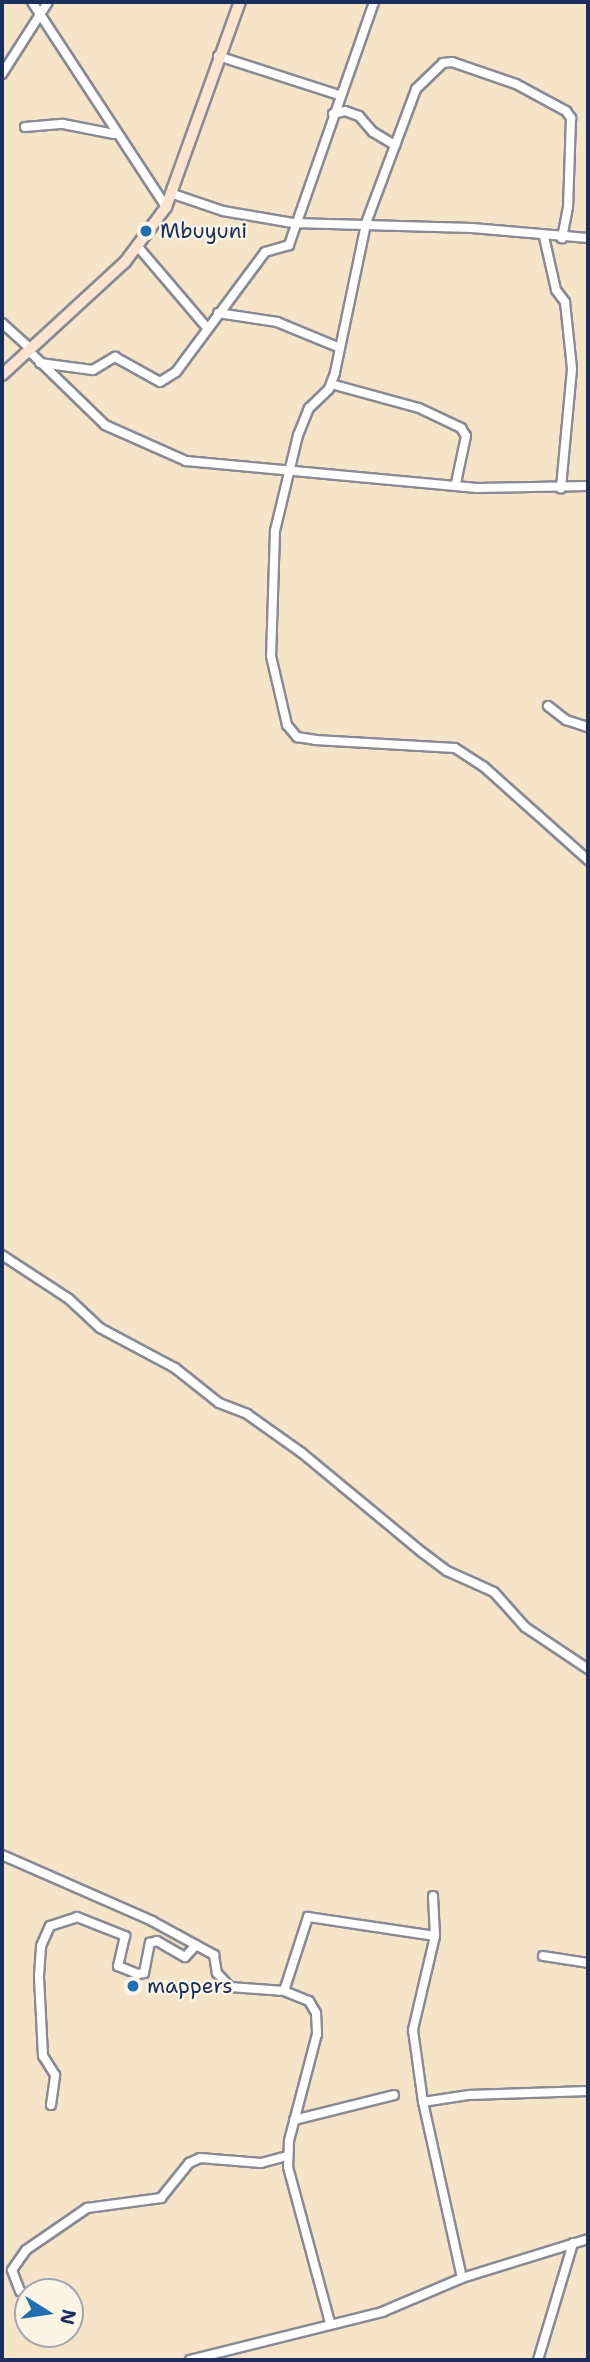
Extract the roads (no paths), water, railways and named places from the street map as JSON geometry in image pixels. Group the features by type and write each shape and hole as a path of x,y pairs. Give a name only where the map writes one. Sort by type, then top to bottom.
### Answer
{"street":[{"path":"32,2 114,134 166,207"},
{"path":"2,74 48,2"},
{"path":"2,375 139,248 166,207 173,194 218,55 240,2"},
{"path":"40,363 93,370 115,357 148,377 168,380 218,313 249,279 265,252 289,246 293,223 373,2"},
{"path":"218,55 339,94"},
{"path":"562,238 568,207 571,118 554,103 466,65 443,63 416,89 366,224 331,384 309,408 275,531 271,656 287,725 297,737 455,748 484,767 588,860"},
{"path":"333,114 345,111 359,116 373,132 395,145"},
{"path":"25,127 62,124 114,134"},
{"path":"173,194 213,209 293,223 366,224 588,238"},
{"path":"544,237 556,290 565,302 572,369 561,488"},
{"path":"139,248 207,328"},
{"path":"218,313 277,322 340,348"},
{"path":"2,323 105,425 186,461 372,481 456,483 477,488 588,486"},
{"path":"331,384 419,408 461,428 466,436 456,483"},
{"path":"548,706 566,720 588,727"},
{"path":"2,1255 69,1299 100,1328 175,1368 213,1399 247,1415 302,1453 423,1553 447,1571 494,1592 525,1627 588,1669"},
{"path":"2,1855 152,1921 214,1955 218,1973 230,1987 284,1992 309,2001 316,2013 317,2034 294,2120 288,2156 292,2189 320,2274 330,2323"},
{"path":"433,1896 435,1936 413,2029 424,2102 462,2278"},
{"path":"51,2105 55,2075 43,2056 39,1976 41,1946 50,1926 77,1917 125,1936 118,1966 138,1974 144,1973 150,1943 157,1941 184,1957 193,1944"},
{"path":"284,1992 308,1917 435,1936"},
{"path":"543,1956 588,1963"},
{"path":"424,2102 469,2095 588,2091"},
{"path":"294,2120 394,2095"},
{"path":"15,2278 12,2270 26,2250 87,2208 161,2198 189,2164 200,2158 251,2163 288,2156"},
{"path":"190,2360 402,2306 462,2278 588,2239"},
{"path":"575,2242 588,2245"},
{"path":"538,2360 575,2242"}],"place":[{"name":"Mbuyuni","path":"146,231"},
{"name":"mappers","path":"133,1986"}]}
